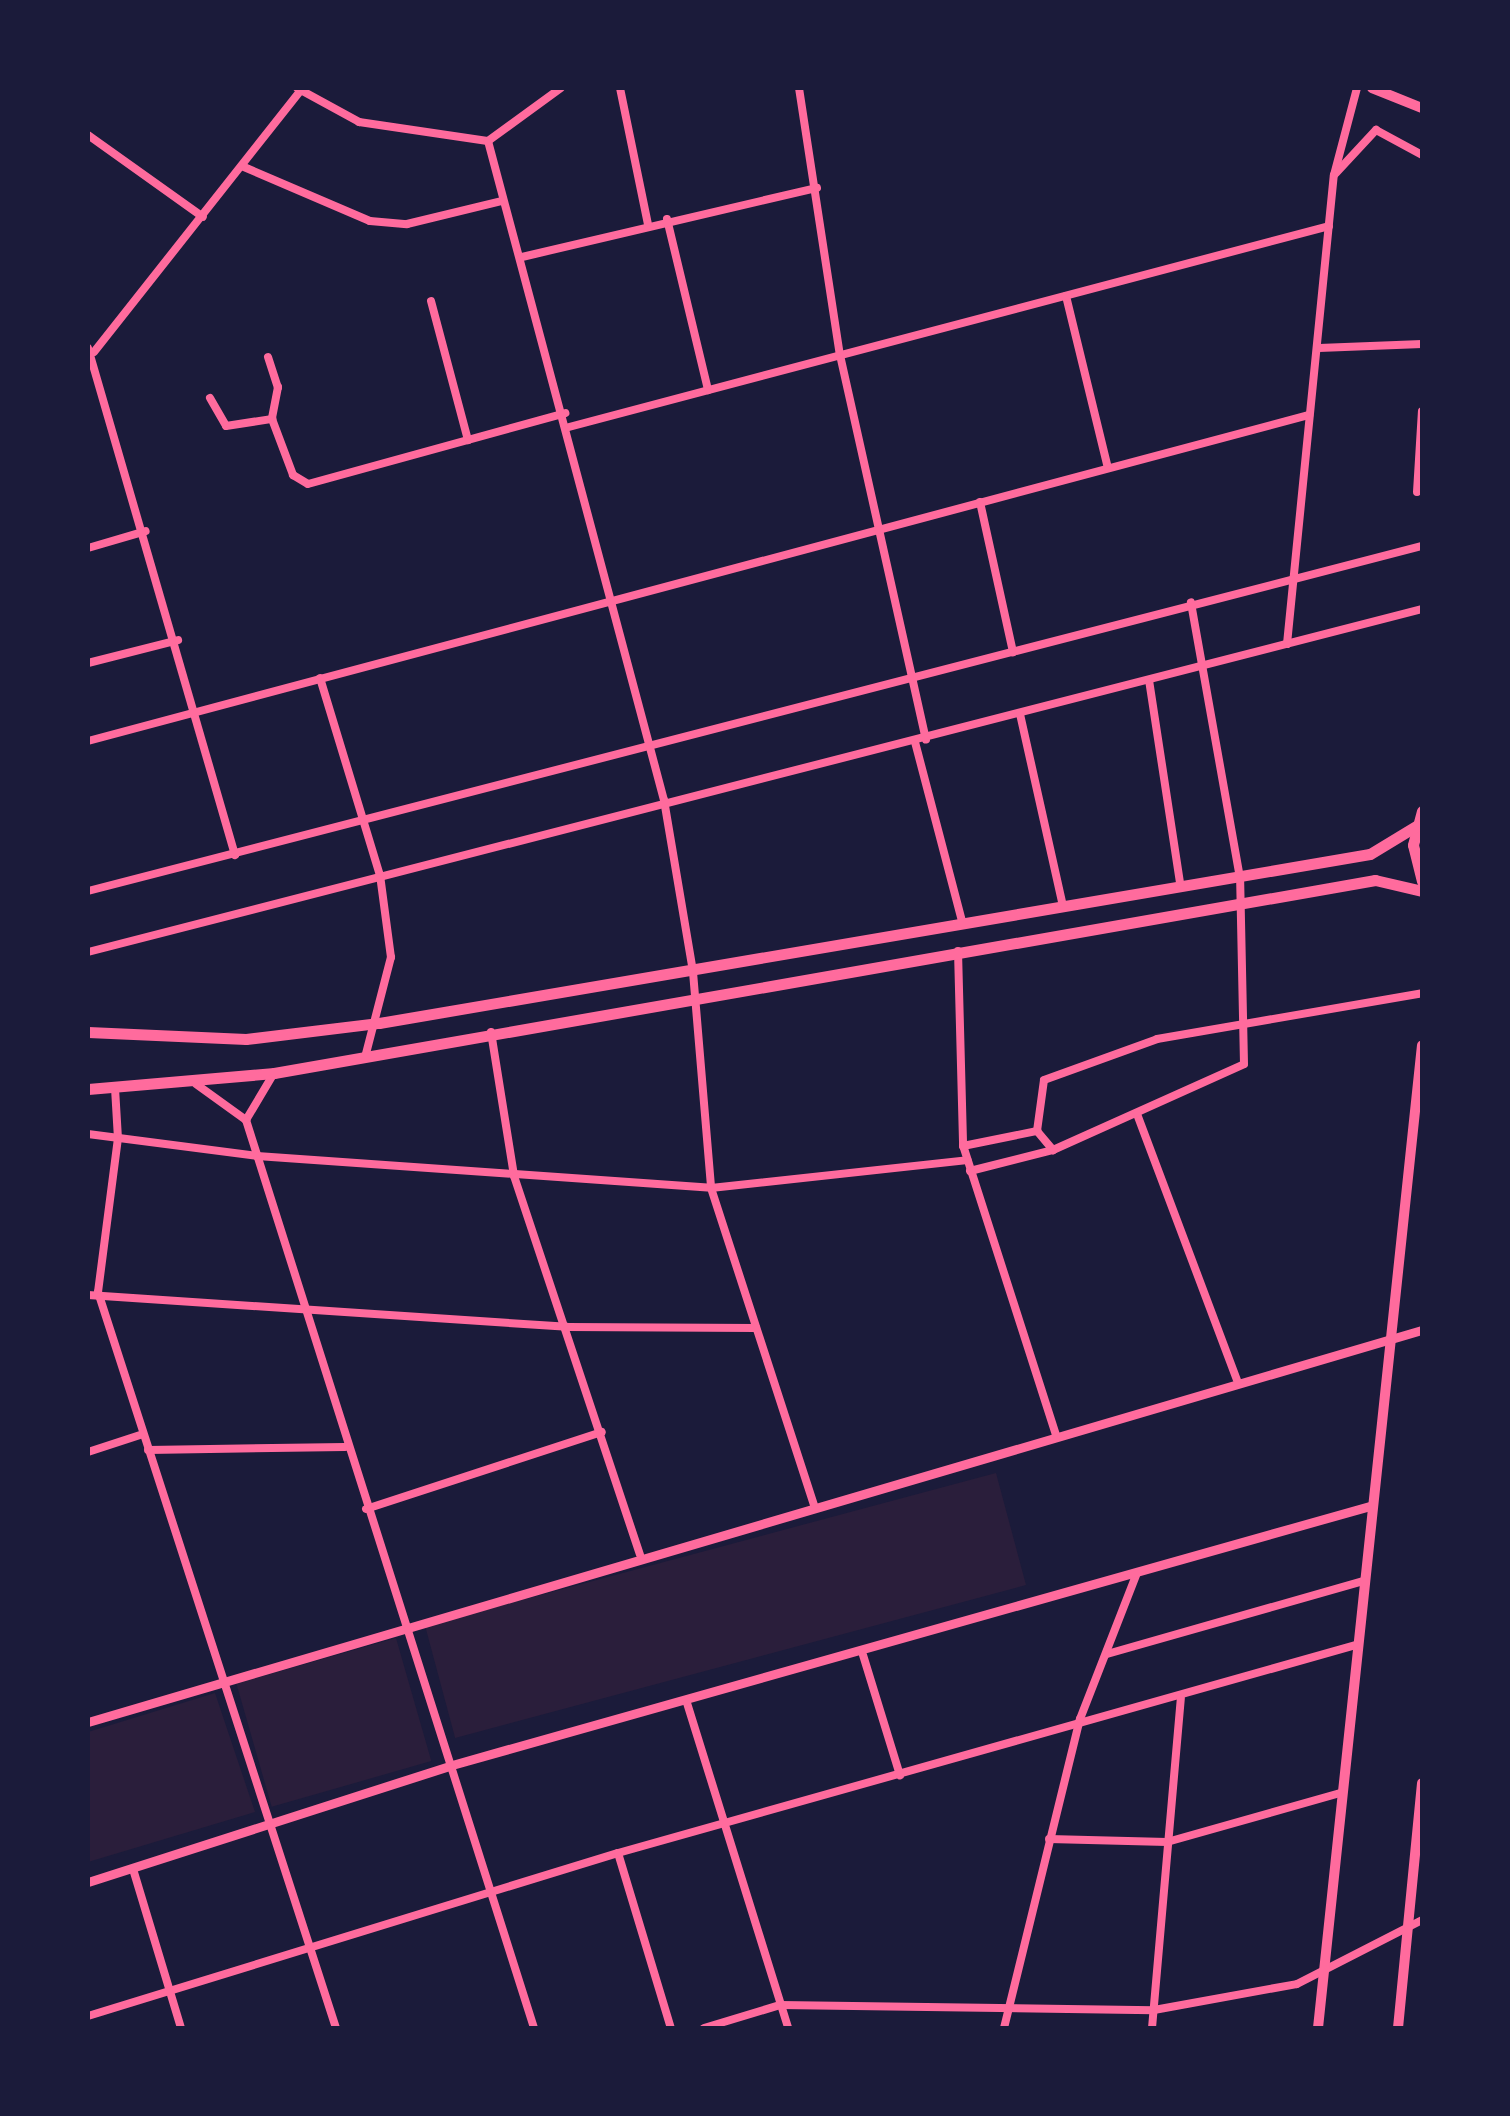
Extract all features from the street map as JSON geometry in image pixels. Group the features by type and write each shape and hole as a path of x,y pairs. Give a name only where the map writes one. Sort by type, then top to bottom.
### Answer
{"main road":[{"path":"1372,88 1422,108"},
{"path":"1422,811 1416,826 1422,880"},
{"path":"88,1032 246,1039 379,1024 1370,854 1416,826"},
{"path":"88,1088 196,1084 274,1073 694,994 1375,880 1422,891"},
{"path":"1318,2028 1422,1045"},
{"path":"1398,2028 1422,1783"}],"street":[{"path":"234,854 199,711 91,350 244,167 299,89 358,122 488,140 561,88"},
{"path":"620,88 648,224"},
{"path":"799,88 840,355 926,740"},
{"path":"1287,644 1334,176 1356,88"},
{"path":"1334,176 1376,130 1422,154"},
{"path":"88,136 203,218"},
{"path":"488,140 652,742 693,972 711,1188 814,1504"},
{"path":"244,167 370,221 407,224 502,200"},
{"path":"522,257 648,224 817,188"},
{"path":"667,220 708,390"},
{"path":"569,427 1329,226"},
{"path":"1066,296 1108,468"},
{"path":"431,302 468,440"},
{"path":"1318,348 1422,344"},
{"path":"268,356 278,387 272,419 293,475 308,484 565,413"},
{"path":"210,398 226,426 272,419"},
{"path":"1417,492 1422,411"},
{"path":"88,741 1309,415"},
{"path":"980,502 1013,652"},
{"path":"88,548 146,531"},
{"path":"88,891 652,742 914,678 1191,602 1293,584 1422,546"},
{"path":"970,1171 1053,1150 1238,1072 1243,1027 1240,878 1191,602"},
{"path":"88,952 664,800 926,740 1422,609"},
{"path":"88,663 178,640"},
{"path":"320,678 380,876 390,958 379,1024 366,1054"},
{"path":"1148,680 1181,888"},
{"path":"1020,714 1064,908"},
{"path":"916,742 962,925"},
{"path":"958,948 966,1160 1056,1435"},
{"path":"1053,1150 1037,1131 1040,1089 1055,1074 1158,1039 1422,993"},
{"path":"492,1032 514,1176 640,1555"},
{"path":"246,1120 274,1073"},
{"path":"196,1084 246,1120 345,1447 452,1765 534,2028"},
{"path":"115,1088 118,1138 98,1292 336,2028"},
{"path":"1137,1114 1237,1380"},
{"path":"964,1146 1037,1131"},
{"path":"88,1134 257,1156 711,1188 966,1160"},
{"path":"88,1295 98,1292 567,1328 756,1328"},
{"path":"88,1722 404,1622 1422,1330"},
{"path":"366,1509 602,1432"},
{"path":"88,1452 144,1434"},
{"path":"148,1450 345,1447"},
{"path":"88,1882 272,1829 452,1765 863,1655 1374,1505"},
{"path":"1004,2028 1080,1719 1137,1572"},
{"path":"1107,1654 1364,1581"},
{"path":"88,2016 618,1853 900,1775 1080,1719 1181,1698 1356,1645"},
{"path":"863,1655 900,1775"},
{"path":"1152,2028 1181,1698"},
{"path":"687,1703 788,2028"},
{"path":"1049,1838 1167,1842 1340,1794"},
{"path":"618,1853 671,2028"},
{"path":"133,1869 181,2028"},
{"path":"704,2028 780,2006 1154,2010 1275,1991 1422,1920"}],"shaded area":[{"path":"996,1473 1026,1585 455,1738 425,1626"},
{"path":"396,1638 431,1761 272,1807 236,1684"},
{"path":"215,1693 255,1812 88,1862 88,1732"}]}
